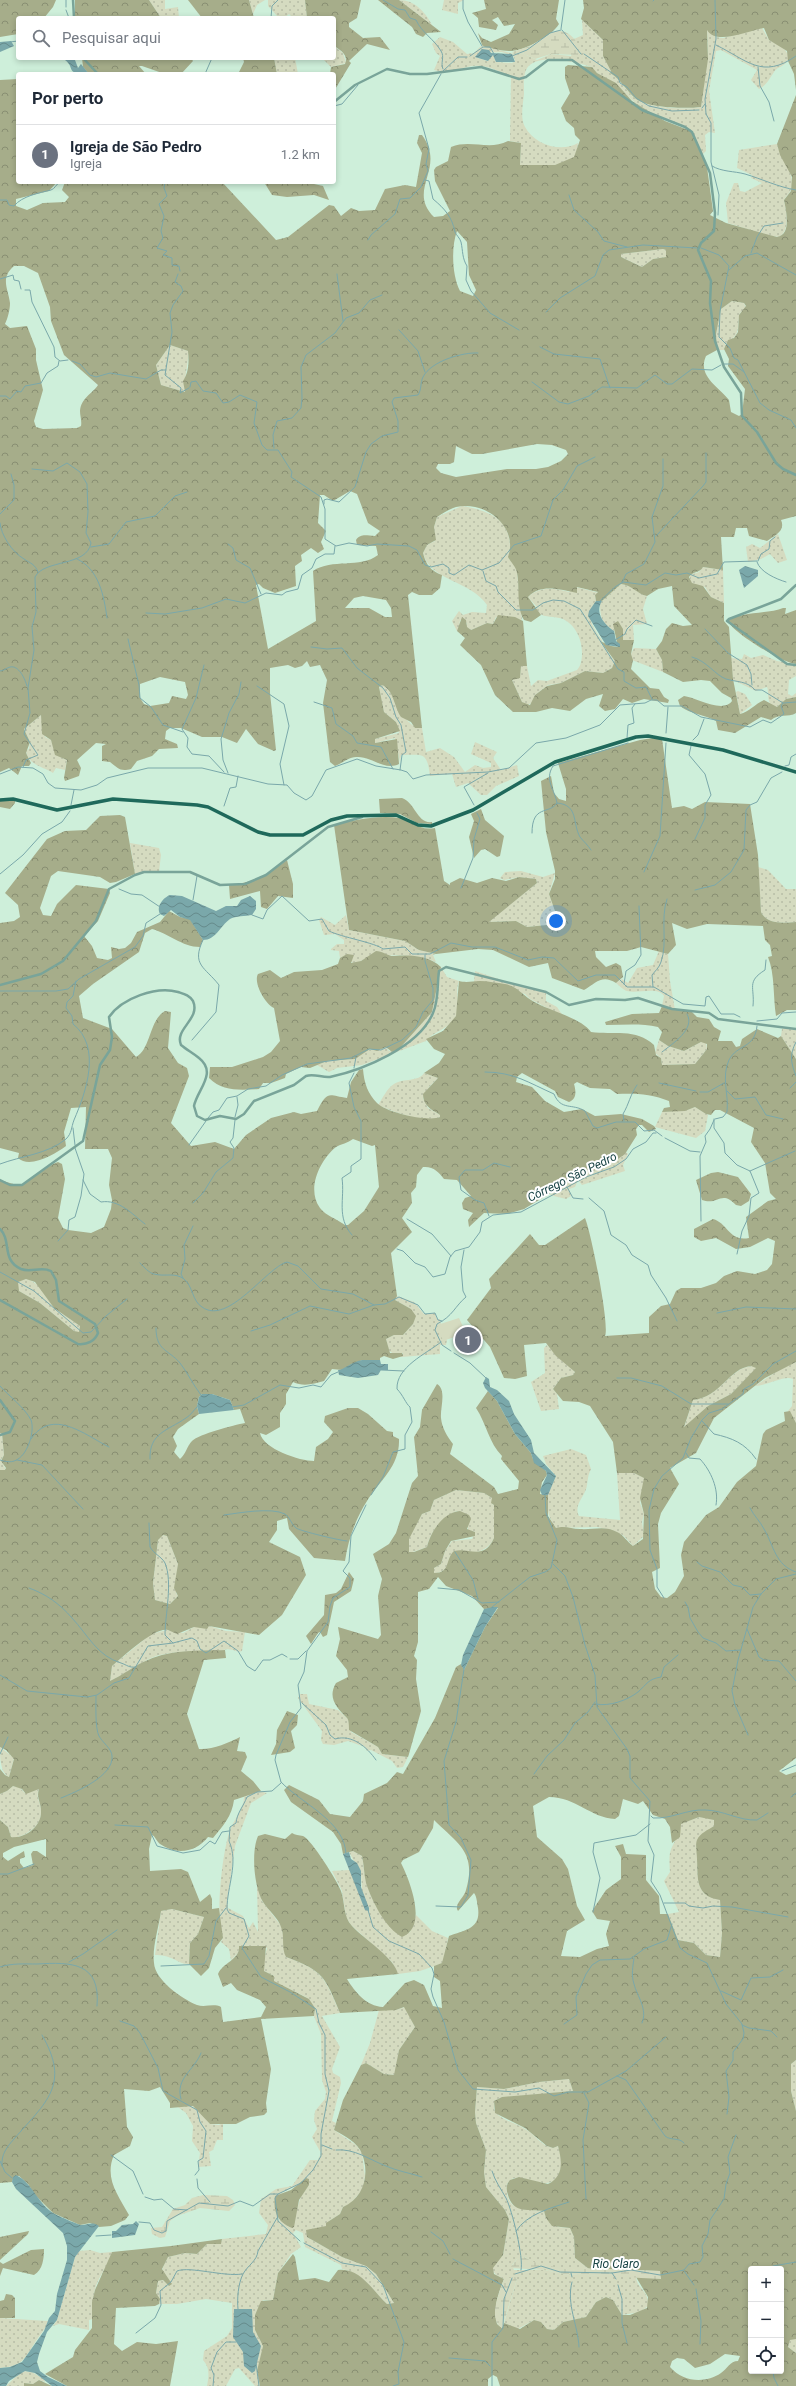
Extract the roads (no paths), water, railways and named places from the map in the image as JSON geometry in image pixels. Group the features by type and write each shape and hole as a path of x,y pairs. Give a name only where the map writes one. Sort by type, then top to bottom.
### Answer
{"main road":[{"path":"0,800 13,799 57,810 113,799 197,804 212,809 258,832 270,836 298,836 336,818 396,815 418,825 434,826 473,810 545,766 641,736 660,737 722,750 796,772"}],"street":[{"path":"73,0 74,16"},
{"path":"336,100 355,84 387,69 410,74 427,74 481,67 519,79 526,77 548,60 566,58 577,62 592,76 617,91 642,110 690,130 706,161 714,200 714,230 702,243 698,250 711,281 712,329 719,356 729,376 741,393 741,412 744,420 757,432 776,463 783,469 796,475"},
{"path":"85,60 96,72"},
{"path":"796,585 781,599 727,621 787,664 796,665"},
{"path":"0,985 41,974 63,961 96,921 109,888 121,881 140,873 190,872 220,885 245,884 266,875 328,827 364,816"},
{"path":"0,1180 10,1185 22,1185 83,1142 100,1065 110,1050 112,1037 109,1017 129,1002 153,990 169,990 187,994 193,1001 194,1006 192,1017 181,1032 179,1039 181,1046 198,1057 206,1066 206,1079 194,1106 197,1116 205,1120 220,1116 236,1119 244,1114 254,1101 294,1085 306,1076 328,1077 351,1071 366,1066 399,1050 420,1030 433,1014 440,971 446,966 546,992 569,1005 596,999 625,1000 638,998 672,1009 708,1014 718,1019 796,1029"},
{"path":"0,1229 4,1235 6,1253 10,1259 23,1270 51,1270 56,1280 59,1301 95,1324 98,1330 97,1336 88,1343 78,1344 41,1321 0,1300"},
{"path":"0,1400 14,1421 10,1432 0,1435"}],"water":[{"path":"11,41 14,46 0,52 0,42"},
{"path":"482,49 489,50 491,53 512,54 515,62 496,62 493,55 488,61 475,57"},
{"path":"65,60 75,60 78,68 81,64 87,72 73,72"},
{"path":"745,566 758,570 758,576 744,588 739,570"},
{"path":"596,601 602,601 599,610 600,614 604,622 614,631 616,641 620,644 620,647 606,645 588,616 589,611"},
{"path":"170,895 182,896 216,911 226,906 237,906 241,900 250,896 256,901 256,909 252,915 230,919 215,935 211,938 203,940 190,920 180,917 171,910 164,916 160,914 159,908 161,903"},
{"path":"362,1360 380,1360 381,1364 388,1364 388,1370 381,1370 378,1375 358,1378 339,1375 338,1370 343,1369 354,1362"},
{"path":"486,1377 489,1379 490,1387 497,1390 509,1401 514,1414 531,1440 534,1453 556,1476 548,1495 542,1495 540,1490 547,1475 546,1471 534,1463 531,1453 515,1434 497,1401 485,1388 483,1383"},
{"path":"202,1394 212,1394 230,1400 234,1410 199,1414 197,1406 199,1397"},
{"path":"498,1607 485,1627 464,1670 461,1665 463,1655 484,1609"},
{"path":"349,1852 351,1859 357,1863 361,1871 361,1887 369,1911 365,1910 343,1854"},
{"path":"16,2175 27,2183 44,2205 55,2214 79,2225 92,2223 99,2226 75,2257 57,2320 47,2332 37,2362 40,2371 48,2377 67,2386 52,2386 35,2373 25,2371 9,2381 6,2386 0,2386 0,2368 10,2367 22,2362 44,2331 49,2318 55,2311 57,2294 67,2260 67,2246 63,2233 16,2189 12,2182 13,2177"},
{"path":"136,2221 139,2224 135,2235 112,2238 112,2231 116,2231 122,2225 133,2224"},
{"path":"234,2309 252,2309 253,2332 261,2346 255,2371 252,2373 244,2366 243,2352 233,2337"}],"waterway":[{"path":"66,0 66,7"},
{"path":"271,16 272,6 278,0"},
{"path":"383,0 398,9 405,10 410,18 416,20 421,29 441,51 443,56 443,69"},
{"path":"463,0 463,9 468,22 482,46"},
{"path":"561,29 565,0"},
{"path":"715,0 716,39 705,99 706,114 711,123 711,162 719,195 718,215"},
{"path":"66,10 68,16"},
{"path":"512,56 527,50 550,33 561,30"},
{"path":"562,30 581,54"},
{"path":"10,42 16,41"},
{"path":"716,45 746,61 764,67 774,67 796,56"},
{"path":"470,56 483,47 490,47 494,54"},
{"path":"584,54 618,77 620,83 627,87 636,98 649,106 672,111 699,110"},
{"path":"443,71 458,57 467,57"},
{"path":"206,72 211,60"},
{"path":"758,67 760,86 769,102 774,121"},
{"path":"368,240 371,235 395,214 400,199 410,198 421,187 428,171 426,164 429,149 419,113 441,74"},
{"path":"336,106 342,104 358,85"},
{"path":"702,108 705,104"},
{"path":"712,166 745,174 776,185 796,190"},
{"path":"425,180 429,181 433,199 447,214 460,241 463,257 467,266 466,280 471,291 490,313 519,330"},
{"path":"0,200 7,200 9,205 14,206 26,197 55,188 57,184"},
{"path":"165,184 164,188 167,196 159,204 164,216 161,231 163,238 157,248 167,251 163,255 172,258 172,265 179,266 180,271"},
{"path":"569,195 574,210 598,232 604,241 627,247"},
{"path":"751,253 757,237 764,226 783,223"},
{"path":"546,312 560,298 595,276 603,255 609,250 643,245 697,248"},
{"path":"701,248 719,255 729,266 720,311 719,337 730,348 734,358 738,360 760,403 769,410 791,420 796,428"},
{"path":"729,270 745,256 757,253 796,275"},
{"path":"178,274 175,282 181,286 183,291 173,305 170,313 172,332 165,375 181,388 180,393 189,388"},
{"path":"337,274 343,321"},
{"path":"0,279 13,275 14,280 19,281 21,289"},
{"path":"25,290 30,290 32,302 54,347 55,357 60,361 68,360"},
{"path":"274,448 273,435 277,421 292,418 301,408 301,367 306,355 335,333 346,318 359,313 370,300 382,295"},
{"path":"399,330 418,351 425,372"},
{"path":"540,347 554,354 600,359 610,388"},
{"path":"324,504 324,500 327,499 339,502 355,487 366,452 371,444 382,436 398,432 398,421 392,402 394,398 418,395 423,377 427,371 440,362 464,354 478,353"},
{"path":"0,396 6,396 10,399 17,391 21,392 25,386 41,383 47,373 58,366 59,361"},
{"path":"72,361 80,364 90,375 96,377 110,373 146,379 161,370 166,370"},
{"path":"724,364 733,364 744,372"},
{"path":"532,382 559,402 568,404 589,396 602,387 637,388 655,375 667,384 672,384 692,369 712,370 721,365"},
{"path":"190,387 191,382 196,381 203,391 216,393 223,403 229,402 240,395 257,402 254,423 262,445 267,450 278,450 292,472 291,477 321,497 325,509 325,539 336,546 349,543 367,546 377,544 409,546 417,550 425,565 431,567 443,564 449,568 449,573 454,575 469,565 482,570 499,563 514,545 541,536 553,500 563,490 577,466 595,457"},
{"path":"656,536 706,482 706,453"},
{"path":"622,583 626,574 644,564 655,542 652,517 663,486 663,459"},
{"path":"23,767 26,760 38,755 24,734 30,713 28,688 34,650 32,627 36,612 35,577 40,571 47,567 74,560 82,556 88,551 91,543 86,533 88,512 87,484 80,472 67,463 53,471 32,469"},
{"path":"0,514 14,500 14,485 11,474"},
{"path":"91,547 109,544 126,522 155,516 175,496 187,492"},
{"path":"0,523 2,533 11,548 34,565 38,572"},
{"path":"758,561 761,554 769,549 770,541 775,537"},
{"path":"228,544 233,548 236,560 250,568 261,594"},
{"path":"146,613 165,614 202,608 226,599 245,603 266,593 282,595 286,592 298,589 302,575 312,568 316,559 325,554 334,554 335,546"},
{"path":"77,559 91,569 95,576 102,592 107,618"},
{"path":"599,602 615,587 623,582 646,585 665,573 676,575 687,573 699,578 717,574 724,562 757,561"},
{"path":"757,562 761,569 765,572 786,582"},
{"path":"483,571 486,581 496,586 498,592 516,610 533,610 543,603 553,600 564,601 580,609 618,669 624,672 624,681 636,688 646,687 652,699"},
{"path":"615,640 625,634 627,629 636,620 652,626"},
{"path":"705,629 728,653 747,665 751,674 752,685"},
{"path":"128,639 139,685 140,698 151,707 163,725 183,732"},
{"path":"311,647 327,649 342,648 357,668 383,688 390,698 396,717 401,725 406,752 402,755 400,770"},
{"path":"692,657 702,662 722,677 745,683 755,690 762,690 783,703"},
{"path":"204,665 196,698 182,729 188,738 187,747 192,754 209,756 224,772"},
{"path":"0,671 10,667 16,668 23,676 27,686"},
{"path":"228,773 223,760 221,739 229,713 239,694 241,682"},
{"path":"257,686 284,704 289,726 280,764 284,785"},
{"path":"0,774 18,767 33,768 43,774 48,783 55,788 81,790 97,785 107,778 148,768 202,768 268,784 287,785 294,793 306,800 312,796 326,770 357,759 376,766 407,772 413,779 426,775 488,772 509,768 536,743 566,738 600,725 620,705 645,703 651,700 657,700 664,706 682,706 701,717 750,727 763,720 771,723 784,714 781,706 783,703"},
{"path":"314,702 332,708 336,724 353,736 357,743 381,747 393,769"},
{"path":"784,703 796,702"},
{"path":"627,738 628,725 634,723 632,708 635,704"},
{"path":"666,733 668,707"},
{"path":"693,740 698,735 704,719"},
{"path":"557,803 550,780 553,766 628,743"},
{"path":"644,872 660,836 666,743"},
{"path":"691,746 689,755 705,774 711,795 705,805 705,818 695,839"},
{"path":"785,766 789,765 791,757 796,754"},
{"path":"695,890 715,885 731,872 744,850 746,810 750,805 757,802 771,778 782,772"},
{"path":"474,805 464,787 488,773"},
{"path":"224,806 230,788 236,787 238,776"},
{"path":"71,805 74,790"},
{"path":"532,833 533,824 538,814 554,807 557,803 564,804 572,811 580,837 591,850"},
{"path":"0,874 23,855 42,834 62,822 70,811"},
{"path":"461,888 473,858 474,839 480,819 477,813"},
{"path":"193,900 197,876"},
{"path":"119,889 131,894 142,895 160,907"},
{"path":"252,915 263,919 267,910 282,896 309,921 322,919 329,931 373,944 383,949 405,947 412,954 430,954 451,943 472,947 495,947 528,960 542,957 554,958 578,981 596,975 615,975 627,987 654,987 683,1004 705,1006 706,997 709,996 721,1014 734,1014 740,1017"},
{"path":"653,987 652,975 659,966 663,954 664,915 667,899"},
{"path":"624,984 626,971 635,965 641,955 639,906"},
{"path":"0,991 56,991 68,989 79,979 135,947 143,936 146,923 160,914"},
{"path":"192,1040 216,1012 219,985 201,965 199,960 198,955 203,940"},
{"path":"208,1118 213,1112 219,1110 227,1098 237,1096 248,1089 266,1086 282,1075 307,1064 351,1058 369,1049 381,1050 402,1040 416,1027 423,1012 433,1000 433,988 425,961 425,955"},
{"path":"753,1006 753,982 755,978 765,970 766,960"},
{"path":"0,1164 51,1148 68,1137 83,1096 89,1070 87,1045 82,1034 73,1024 72,1016 66,1008 67,1002 73,996 76,981"},
{"name":"Córrego São Pedro","path":"757,1021 777,1019 782,1013 796,1012"},
{"path":"662,1052 686,1031 689,1020 687,1014"},
{"name":"Córrego São Pedro","path":"715,1119 723,1117 727,1112 725,1079 729,1060 736,1051 753,1039 757,1026"},
{"path":"796,1042 792,1051 793,1067 796,1076"},
{"path":"354,1068 356,1057"},
{"path":"485,1072 495,1072 513,1076 554,1094 563,1105 585,1111 593,1126 597,1128 616,1122 635,1122 644,1131 654,1130 662,1136"},
{"path":"352,1235 344,1221 342,1208 342,1178 351,1172 351,1166 361,1159 361,1121 354,1107 349,1083 354,1073"},
{"path":"790,1088 796,1082"},
{"path":"659,1083 696,1091"},
{"path":"700,1092 708,1092 724,1083"},
{"path":"624,1121 623,1114 637,1085"},
{"path":"727,1091 735,1099 755,1097 766,1115 783,1119"},
{"path":"235,1117 238,1105 237,1097"},
{"path":"714,1119 714,1128 724,1143 725,1153 737,1165 750,1171 759,1193 751,1198 749,1216 742,1231 737,1254"},
{"path":"193,1203 203,1193 216,1172 233,1158 234,1148 230,1142 233,1138 235,1120"},
{"path":"701,1221 700,1156 706,1142 705,1136 714,1120"},
{"path":"189,1145 206,1121"},
{"path":"73,1128 75,1145"},
{"name":"Córrego São Pedro","path":"397,1249 403,1251 415,1263 425,1267 433,1277 445,1274 450,1257 455,1251 469,1247 480,1232 482,1222 493,1215 521,1212 586,1177 614,1167 626,1159 633,1149 646,1142 653,1133 656,1133"},
{"name":"Córrego São Pedro","path":"665,1138 690,1151 700,1152"},
{"path":"58,1241 68,1230 69,1220 75,1217 81,1196 84,1174 75,1148"},
{"path":"750,1171 795,1151"},
{"path":"489,1216 484,1203 475,1200 461,1190 459,1177 465,1170 483,1170 494,1163 510,1167"},
{"path":"83,1180 90,1194 101,1202 119,1205 145,1224"},
{"path":"567,1187 573,1198 583,1199"},
{"path":"589,1198 604,1211 611,1235 626,1245 632,1255 648,1265 651,1275 666,1298 677,1321"},
{"path":"407,1219 432,1234 451,1256"},
{"path":"183,1278 181,1274 185,1259 184,1245 193,1226"},
{"name":"Córrego São Pedro","path":"451,1351 442,1345 435,1330 437,1324 447,1318 466,1297 463,1291 461,1267 464,1250"},
{"path":"140,1263 152,1273 181,1277 189,1285 196,1301 202,1307 212,1311 223,1309 235,1303 278,1266 287,1262 298,1266 321,1289 353,1294 374,1305"},
{"path":"0,1272 34,1291 83,1333 91,1332 106,1316 127,1299"},
{"path":"251,1331 270,1325 310,1306 349,1314 374,1305 385,1304 399,1297 418,1305 425,1314 435,1313 438,1320 442,1321"},
{"path":"717,1313 746,1307 796,1309"},
{"path":"156,1328 160,1345 176,1358 201,1395"},
{"name":"Córrego São Pedro","path":"371,1495 383,1477 393,1452 405,1449 405,1435 412,1422 410,1407 397,1389 401,1374 420,1356 441,1342"},
{"path":"664,1598 657,1587 657,1569 650,1550 649,1510 654,1489 662,1476 683,1458 691,1438 702,1420 709,1413 722,1409 743,1394 744,1389 753,1384 773,1364 796,1351"},
{"path":"454,1353 470,1363 486,1378"},
{"path":"381,1370 404,1371"},
{"path":"232,1407 244,1405 280,1385 299,1388 313,1385 321,1387 331,1375 338,1372"},
{"path":"617,1378 631,1378 662,1386 691,1404 728,1404"},
{"path":"0,1386 21,1407 31,1420 32,1425 30,1441 22,1456 12,1462 0,1460"},
{"path":"150,1459 150,1450 156,1438 166,1430 188,1417 197,1407"},
{"path":"702,1421 714,1434 727,1437 743,1445 756,1459"},
{"path":"31,1439 39,1430 49,1425 59,1424 69,1426 109,1447"},
{"path":"686,1453 689,1458 700,1459 708,1469 715,1487 717,1499 716,1505"},
{"path":"17,1460 42,1465 83,1509"},
{"path":"492,1607 530,1577 545,1572 551,1568 557,1540 546,1513 545,1494"},
{"name":"Córrego São Pedro","path":"281,1782 275,1760 290,1722 301,1708 298,1685 304,1672 307,1651 328,1622 330,1606 333,1598 350,1587 350,1578 343,1571 349,1562 351,1536 366,1505"},
{"path":"750,1508 762,1526 779,1560 789,1569 796,1572"},
{"path":"224,1515 255,1511 279,1512 287,1515 296,1528 321,1536 347,1541"},
{"path":"149,1523 150,1547 164,1561 167,1571 169,1589 165,1635 173,1643"},
{"path":"455,1552 473,1580 478,1599"},
{"path":"697,1562 702,1566 720,1572 733,1585 742,1587 750,1595 761,1594"},
{"path":"553,1564 565,1576 573,1597 585,1645 595,1675 597,1707 627,1749 630,1756 630,1778 650,1801 648,1841 654,1855 651,1881 660,1895 680,1948 688,1954 707,1963 726,2004 742,2024 744,2033 743,2039 733,2052 733,2060 726,2071 729,2097 727,2114"},
{"path":"748,1735 735,1705 732,1691 738,1660 753,1607 761,1594 776,1579 796,1574"},
{"path":"29,1588 47,1596 63,1608 105,1655 128,1666 136,1667"},
{"path":"438,1588 459,1590 482,1603 499,1602"},
{"path":"685,1602 688,1607 690,1618 703,1638 716,1643 726,1651 741,1650"},
{"path":"747,1629 759,1657 764,1660 779,1661 796,1681"},
{"path":"0,1675 27,1691 87,1697 97,1695 114,1683 129,1678 148,1646 173,1643 192,1638 197,1641 200,1649 206,1653 224,1641 238,1651 247,1666 255,1671 263,1660 270,1660 282,1654 287,1657"},
{"path":"290,1659 298,1659 306,1651"},
{"path":"596,1704 612,1704 634,1695 650,1681 661,1677 664,1667 678,1655"},
{"path":"436,1906 461,1907 468,1895 471,1860 461,1838 449,1825 444,1761 456,1722 464,1669"},
{"path":"61,1798 76,1792 93,1782 107,1770 111,1763 112,1753 100,1738 98,1733 96,1696"},
{"path":"534,1774 547,1756 564,1740 575,1723 588,1712 595,1702"},
{"path":"302,1703 326,1725 330,1735 335,1739 347,1738 353,1740 364,1746 376,1760"},
{"path":"0,1754 8,1737"},
{"path":"782,1771 796,1765"},
{"path":"281,1782 331,1823 344,1842 346,1854"},
{"name":"Córrego São Pedro","path":"281,1783 272,1791 257,1792 247,1797 236,1823 230,1827 229,1841 232,1849 233,1866 227,1900 227,1909 229,1913 244,1919 249,1936 242,1948 261,1977 290,1992 316,2009 319,2023 325,2035 325,2074 329,2091 321,2134 321,2156 313,2170 301,2183 278,2194 275,2198 278,2221 300,2241"},
{"path":"791,1797 796,1793"},
{"path":"651,1816 653,1818 660,1818 698,1810 712,1810 744,1819 757,1820 768,1813"},
{"path":"593,1912 600,1878 593,1852 594,1843 636,1835 650,1824"},
{"path":"115,1825 148,1827 157,1846 183,1853 200,1850 210,1841 215,1844 222,1832 229,1831"},
{"path":"0,1874 8,1874 34,1864"},
{"path":"664,1903 685,1903 689,1906 703,1908 713,1906 732,1907 788,1917"},
{"path":"161,1966 204,1964 209,1956 216,1921 226,1908"},
{"path":"368,1910 373,1927 389,1941 419,1954 432,1968 434,1974 431,1989 433,1997 444,2022 458,2070 473,2089 515,2092 539,2088 554,2096 568,2092 588,2092 626,2071 666,2037"},
{"path":"564,2024 577,2015 576,1997 586,1974 592,1965 600,1960 630,1959 644,1949 667,1940 672,1924"},
{"path":"69,1962 117,1930"},
{"path":"634,1958 632,1971 633,1981 643,2008 644,2018 642,2023"},
{"path":"0,1967 18,1964 61,1964 81,1968 89,1973 94,1981 97,1991 97,2006"},
{"path":"721,1991 741,2000 751,1978 770,1977 783,1970"},
{"path":"120,2021 134,2026 140,2033 158,2068 163,2091 197,2110 200,2122 206,2131 203,2158 198,2161 199,2170 195,2175"},
{"path":"742,2025 749,2028 771,2031 777,2037"},
{"path":"2,2166 2,2158 7,2148 45,2103 51,2092 54,2080 54,2067 50,2052 42,2035"},
{"path":"181,2099 180,2092 183,2080 201,2053"},
{"path":"617,2076 626,2080 665,2136 680,2140 684,2143"},
{"path":"584,2093 589,2103 583,2140 586,2199"},
{"name":"Rio Claro","path":"515,2274 541,2266 560,2272 612,2273 631,2270 660,2275 684,2270 689,2264 700,2262 703,2257 702,2246 708,2234 710,2220 724,2199 726,2184 730,2173 728,2157 736,2135"},
{"path":"322,2145 332,2149"},
{"path":"336,2150 356,2153 390,2168 422,2177"},
{"path":"111,2155 133,2171 143,2194"},
{"path":"0,2161 5,2172 12,2178"},
{"path":"492,2171 496,2182 506,2198 511,2213 521,2255 521,2270"},
{"path":"197,2179 198,2188 210,2202"},
{"path":"139,2222 150,2223 154,2230 162,2233 166,2231 167,2221 199,2203 228,2206 240,2201 253,2206 270,2194 278,2194"},
{"path":"145,2197 154,2200 162,2199 174,2209 187,2210"},
{"path":"516,2231 526,2220 540,2212 569,2202"},
{"name":"Córrego São Pedro","path":"238,2309 238,2292 243,2274 256,2258 258,2251 277,2218"},
{"path":"431,2232 443,2241 450,2254"},
{"path":"96,2236 111,2235"},
{"path":"304,2243 342,2263 366,2267 383,2285 404,2342 398,2372 399,2384 393,2386"},
{"path":"453,2259 502,2285 506,2292"},
{"path":"773,2266 796,2262"},
{"path":"136,2333 155,2318 161,2305 160,2291 171,2282 177,2271 190,2270 235,2275 242,2274"},
{"path":"684,2271 694,2285"},
{"name":"Rio Claro","path":"571,2273 572,2277"},
{"name":"Rio Claro","path":"612,2273 616,2279"},
{"name":"Rio Claro","path":"492,2386 492,2342 503,2328 504,2299 512,2278"},
{"path":"572,2282 570,2298 579,2347"},
{"path":"618,2285 622,2299 622,2323 627,2343"},
{"path":"696,2289 701,2321 700,2344"},
{"path":"213,2386 214,2375 211,2368 217,2352 226,2342 236,2342"},
{"path":"449,2358 485,2361 490,2366"},
{"name":"Córrego São Pedro","path":"256,2363 259,2386"},
{"path":"773,2374 778,2386"}],"place":[{"name":"Igreja de São Pedro","path":"468,1340"}]}
